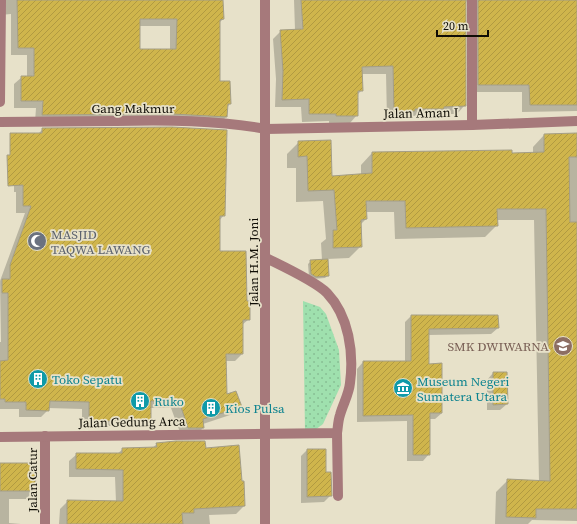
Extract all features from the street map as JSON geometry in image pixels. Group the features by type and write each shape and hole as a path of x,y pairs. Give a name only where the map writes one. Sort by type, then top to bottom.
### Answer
{"street":[{"path":"0,102 1,0"},
{"name":"Jalan H.M. Joni","path":"265,0 265,524"},
{"path":"472,0 472,125"},
{"name":"Gang Makmur","path":"0,122 143,120 237,123 266,129"},
{"name":"Jalan Aman I","path":"266,129 472,125 577,121"},
{"path":"266,258 316,285 327,293 339,308 348,337 352,366 350,385 340,413 338,433 338,496"},
{"name":"Jalan Gedung Arca","path":"0,437 338,433"},
{"name":"Jalan Catur","path":"45,436 45,524"}],"green space":[{"path":"303,301 320,307 326,314 339,350 341,385 323,424 315,430 305,432"}],"building":[{"path":"17,0 223,0 224,19 220,20 220,81 230,81 231,104 228,104 227,117 173,114 42,115 43,101 21,101 21,76 34,76 34,48 18,48","holes":["140,19 177,19 176,49 140,49"]},
{"path":"301,0 466,0 466,106 444,107 444,109 415,109 415,111 394,112 393,66 362,67 363,91 358,91 358,116 309,114 309,99 282,100 283,71 280,30 303,29"},
{"path":"478,0 577,0 577,105 530,105 529,85 478,85"},
{"path":"172,127 227,130 225,216 220,216 220,251 246,251 247,301 250,301 250,320 243,320 243,354 226,354 227,394 236,391 242,407 203,419 204,428 188,428 179,401 151,401 151,420 111,419 111,421 89,421 89,402 50,401 49,411 26,410 26,402 5,402 5,399 0,399 0,361 8,360 8,293 2,293 2,279 10,279 10,265 31,206 23,206 23,185 8,186 7,155 10,155 10,133 42,133 42,128"},
{"path":"577,133 577,157 569,157 570,222 577,222 577,509 536,509 536,518 506,517 507,479 550,481 546,209 497,209 498,226 406,228 405,201 366,201 367,219 361,220 362,247 333,248 333,230 337,230 334,190 308,191 307,156 298,157 298,141 331,140 332,176 372,173 372,152 512,150 512,153 544,152 544,134"},
{"path":"328,259 329,276 316,277 311,274 310,260"},
{"name":"Museum Negeri Sumatera Utara","path":"411,315 498,315 499,328 429,329 429,364 442,363 442,413 430,413 430,455 413,455 413,415 363,416 363,361 411,361"},
{"path":"493,372 507,372 508,404 493,405"},
{"path":"205,441 206,448 239,445 242,481 244,481 245,506 194,509 194,513 182,513 183,524 67,524 67,500 123,501 123,470 76,469 76,453 122,453 122,448 157,447 156,443"},
{"path":"307,449 326,449 326,472 331,472 332,496 307,497"},
{"path":"0,463 35,463 36,491 0,491"}],"place":[{"name":"MASJID TAQWA LAWANG","path":"37,241"},
{"name":"SMK DWIWARNA","path":"563,346"},
{"name":"Toko Sepatu","path":"38,379"},
{"name":"Museum Negeri Sumatera Utara","path":"403,388"},
{"name":"Ruko","path":"140,401"},
{"name":"Kios Pulsa","path":"211,408"}]}
